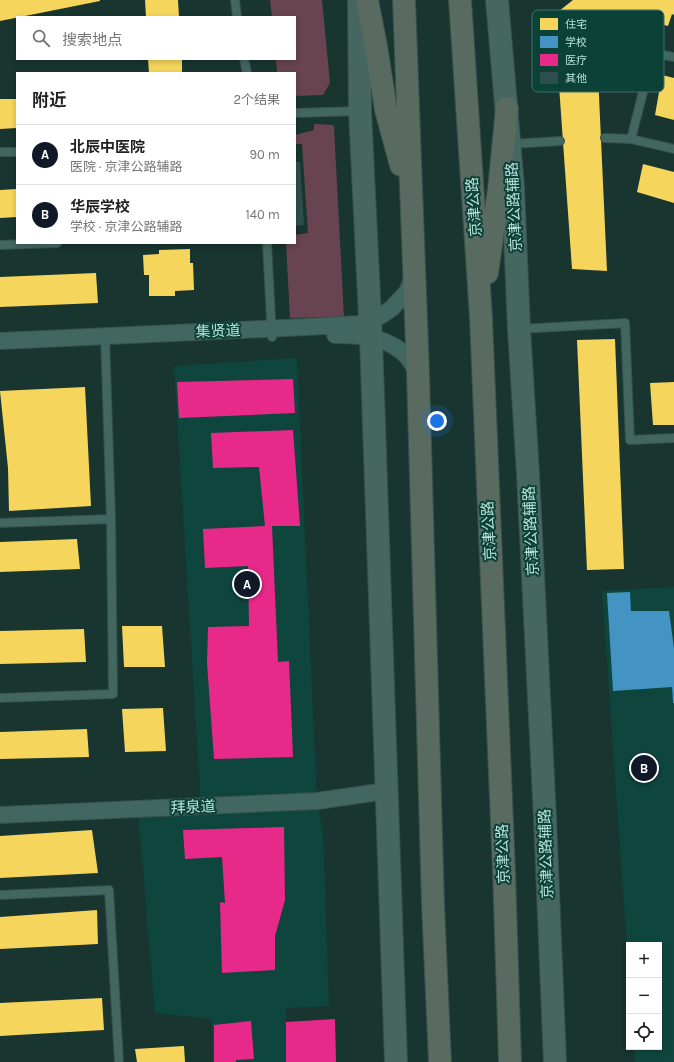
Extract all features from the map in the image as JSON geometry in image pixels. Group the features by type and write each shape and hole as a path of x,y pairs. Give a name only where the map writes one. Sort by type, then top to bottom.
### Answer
{"highway":[{"path":"367,0 386,110 411,205"},
{"path":"404,0 418,373 433,905 440,1062"},
{"name":"京津公路","path":"460,0 480,318 504,870 510,1062"},
{"path":"480,318 499,189 507,108"}],"main road":[{"path":"359,0 360,111 370,329 396,1062"},
{"name":"京津公路辅路","path":"497,0 510,144 519,329 530,505 555,1062"}],"street":[{"name":"集贤道","path":"370,329 401,300 407,292 414,276"},
{"name":"集贤道","path":"0,351 105,341 272,333 349,325 370,329 386,342 401,351 418,373"},
{"name":"集贤道","path":"0,341 105,341"},
{"name":"拜泉道","path":"0,815 317,801 386,791"}],"lane":[{"path":"235,0 237,16"},
{"path":"664,55 674,57"},
{"path":"244,60 247,72"},
{"path":"631,139 644,92"},
{"path":"296,113 360,111"},
{"path":"605,138 631,139 674,149"},
{"path":"510,144 560,141"},
{"path":"0,152 16,152"},
{"path":"0,245 28,244"},
{"path":"267,244 272,333"},
{"path":"519,329 625,323 630,440 674,438"},
{"path":"0,698 113,694 111,519 105,341"},
{"path":"0,523 111,519"},
{"path":"0,895 109,890 119,1062"}],"shaded area":[{"path":"270,0 322,0 330,83 323,95 296,96 296,72 277,72 276,60 296,60 296,16 272,16"},
{"path":"314,124 333,125 334,127 344,317 290,318 286,244 296,244 296,235 308,233 302,144 296,144 296,135 314,130"},
{"path":"297,358 317,801 323,832 329,1006 286,1008 286,1062 213,1062 212,1019 155,1013 138,809 201,806 174,366"},
{"path":"674,587 674,1062 635,1062 634,1050 662,1050 662,942 627,942 602,591"}],"building: 住宅":[{"path":"0,0 100,0 25,16 16,16 16,18 0,21"},
{"path":"145,0 178,0 179,16 146,16"},
{"path":"573,0 674,0 674,15 672,14 668,26 664,25 664,10 560,10"},
{"path":"148,60 182,60 182,72 149,72"},
{"path":"664,76 674,78 674,120 655,115 659,92 664,92"},
{"path":"559,92 599,92 607,271 572,269"},
{"path":"0,99 16,99 16,128 0,129"},
{"path":"643,164 674,172 674,203 637,192"},
{"path":"16,189 16,217 0,218 0,190"},
{"path":"190,249 190,263 193,263 194,290 175,291 175,296 149,296 149,275 144,275 143,255 159,254 159,250"},
{"path":"96,273 98,303 0,307 0,277"},
{"path":"615,339 624,569 587,570 577,340"},
{"path":"674,382 674,425 653,425 650,383"},
{"path":"85,387 91,506 9,511 8,468 0,391"},
{"path":"77,539 80,569 0,572 0,542"},
{"path":"122,626 162,626 165,667 124,667"},
{"path":"84,629 86,662 0,664 0,631"},
{"path":"163,708 166,751 125,752 122,709"},
{"path":"87,729 89,757 0,759 0,732"},
{"path":"92,830 98,873 0,878 0,836"},
{"path":"97,910 98,944 0,949 0,917"},
{"path":"102,998 104,1030 0,1036 0,1003"},
{"path":"184,1046 185,1062 137,1062 135,1049"}],"building: 学校":[{"path":"630,592 631,611 669,611 674,648 674,703 672,687 613,691 607,593"}],"building: 医疗":[{"path":"293,379 295,413 179,418 177,382"},
{"path":"293,430 300,526 272,526 278,662 289,661 293,757 214,759 207,663 208,627 249,626 248,566 205,568 203,529 265,526 259,467 213,468 211,433"},
{"path":"284,827 285,900 275,936 275,970 222,973 220,902 225,903 222,857 185,859 183,830"},
{"path":"335,1019 336,1062 286,1062 286,1022"},
{"path":"251,1021 254,1059 236,1060 236,1062 214,1062 214,1025"}],"building: 其他":[{"path":"296,162 300,162 304,225 296,226"}],"place":[{"name":"北辰中医院","path":"247,584"},
{"name":"华辰学校","path":"644,768"}]}
